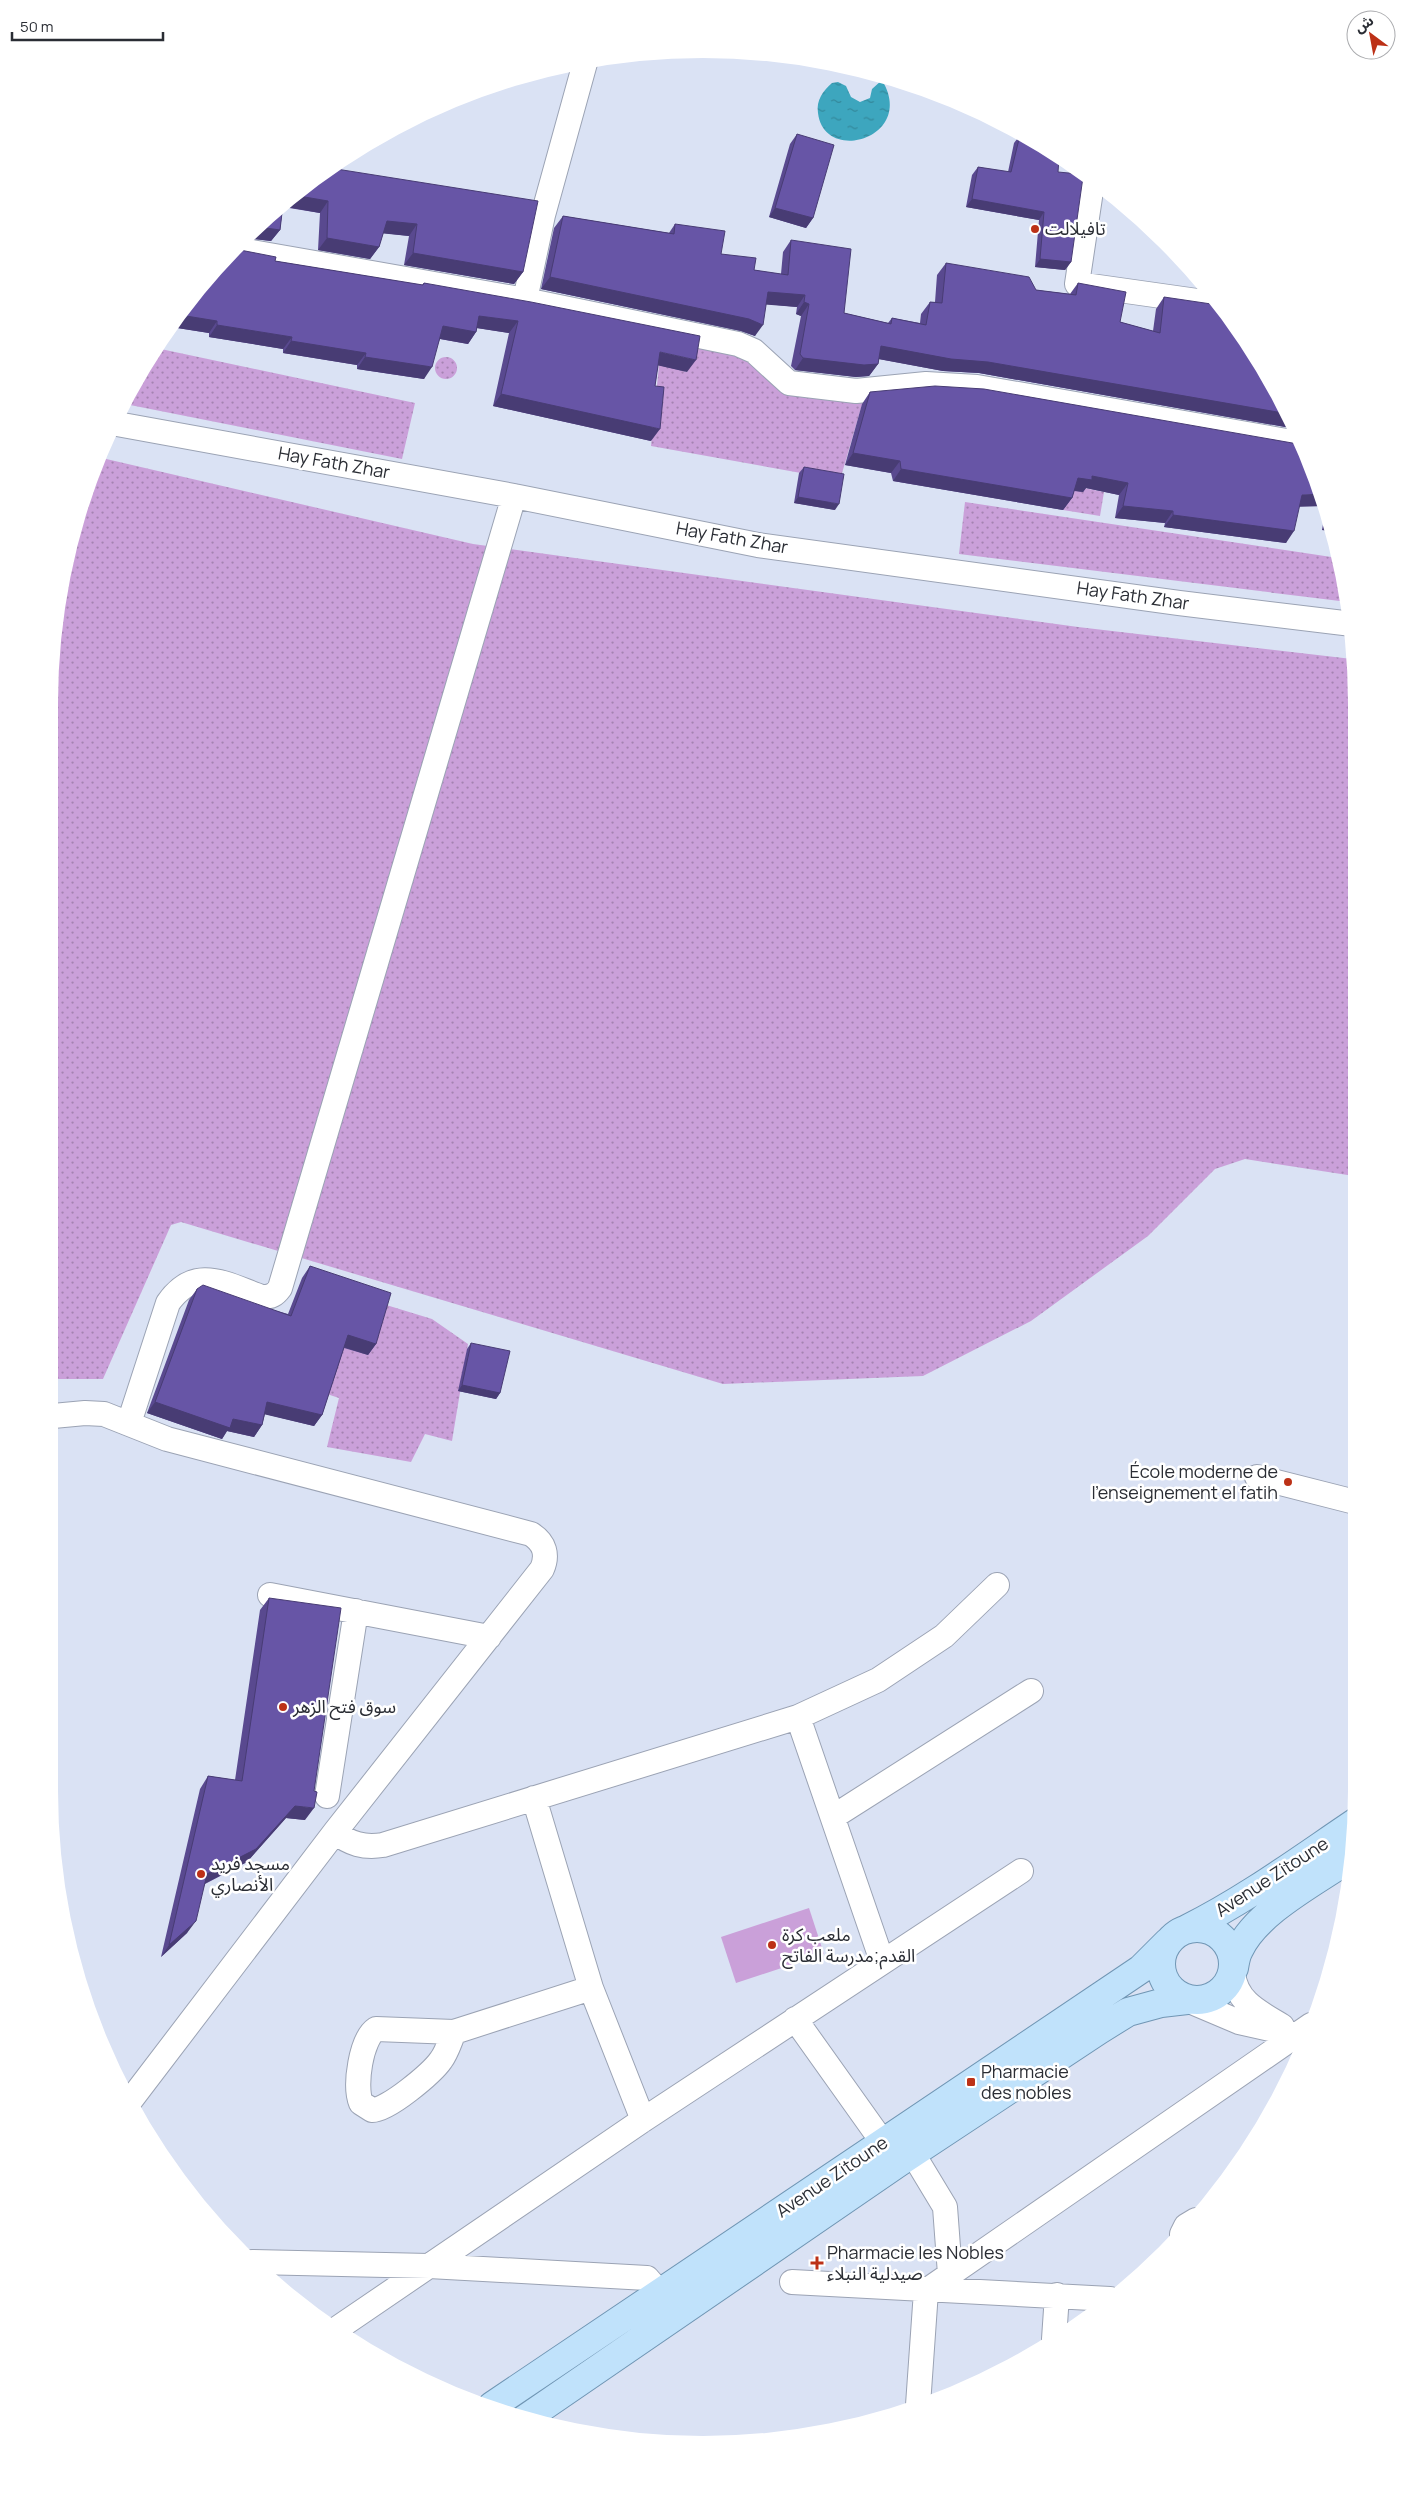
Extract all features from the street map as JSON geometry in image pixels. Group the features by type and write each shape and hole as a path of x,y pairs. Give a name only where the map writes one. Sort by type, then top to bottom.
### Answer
{"main road":[{"name":"Avenue Zitoune","path":"533,2413 898,2153 1142,1969 1177,1935 1219,1913 1347,1828"},
{"name":"Avenue Zitoune","path":"1233,1971 1239,1950 1251,1931 1276,1908 1344,1862"},
{"path":"1199,1927 1221,1936 1228,1945 1233,1956 1233,1971 1220,1992 1210,1998 1199,2001 1187,2000 1176,1994 1168,1986 1162,1976 1161,1958 1177,1935 1199,1927"},
{"name":"Avenue Zitoune","path":"498,2402 661,2294 898,2153 1128,2012 1161,2003 1187,2000"}],"street":[{"path":"525,300 543,215 583,69"},
{"path":"1091,188 1077,284 1209,303"},
{"path":"244,251 525,300 738,344 754,351 789,383 856,391 926,384 978,387 1293,443"},
{"name":"Hay Fath Zhar","path":"121,425 514,496 758,545 1179,603 1343,623"},
{"path":"129,1423 168,1303 177,1290 190,1282 206,1279 262,1297 270,1297 276,1294 280,1288 514,496"},
{"path":"58,1416 86,1413 104,1414 167,1438 531,1534 541,1543 546,1555 542,1570 335,1832 135,2095"},
{"path":"1257,1477 1348,1500"},
{"path":"335,1832 353,1844 373,1846 798,1716 878,1680 944,1636 997,1586"},
{"path":"270,1594 488,1637"},
{"path":"327,1796 356,1611"},
{"path":"833,1817 1031,1690"},
{"path":"798,1716 882,1961"},
{"path":"534,1798 591,1988 643,2120"},
{"path":"342,2325 643,2120 1021,1871"},
{"path":"1233,1971 1234,1984 1240,1997 1250,2006 1301,2031"},
{"path":"454,2032 591,1988"},
{"path":"1187,2000 1239,2022 1301,2032"},
{"path":"795,2019 898,2153 945,2207 950,2274"},
{"path":"926,2290 1300,2035"},
{"path":"264,2262 429,2266 647,2278 661,2294"},
{"path":"792,2282 1101,2298"},
{"path":"918,2398 926,2290"},
{"path":"1055,2332 1057,2295"}],"shaded area":[{"path":"692,344 748,357 864,398 840,480 651,446 659,365 687,372"},
{"path":"163,349 415,403 402,459 131,405"},
{"path":"442,357 450,357 457,364 457,372 450,379 442,379 435,372 435,364"},
{"path":"106,459 473,544 1078,627 1347,658 1348,1175 1245,1159 1215,1169 1148,1236 1031,1321 923,1376 723,1384 181,1222 171,1225 103,1379 58,1379 58,703 63,619 70,577 79,536"},
{"path":"1084,488 1104,492 1100,516 1063,510 1070,490"},
{"path":"965,502 1332,557 1340,601 959,554"},
{"path":"383,1304 432,1319 468,1344 452,1441 425,1434 411,1462 327,1447 339,1398 324,1393 340,1346 368,1355"},
{"name":"ملعب كرة القدم;مدرسة الفاتح","path":"809,1908 824,1954 736,1983 721,1937"}],"water":[{"path":"838,82 846,86 851,97 860,102 870,98 872,89 880,82 883,83 890,100 888,117 879,130 865,138 850,141 835,138 824,129 818,113 818,104 823,93 832,83"}],"building":[{"path":"797,134 834,145 813,218 775,208"},
{"path":"1019,140 1059,164 1058,172 1072,173 1082,181 1071,262 1040,259 1044,212 972,199 978,167 1011,172"},
{"path":"339,169 538,201 523,272 413,253 417,224 387,221 379,247 327,238 328,201 303,197"},
{"path":"282,214 280,230 267,228"},
{"path":"563,216 674,234 675,224 725,231 721,254 756,258 754,270 788,275 791,240 851,249 844,313 891,324 892,318 926,325 930,302 942,303 946,263 1029,277 1036,290 1076,295 1078,283 1126,292 1120,322 1160,333 1164,297 1210,304 1240,344 1279,412 988,362 951,359 881,346 878,364 864,365 803,358 800,354 809,304 804,302 805,295 768,292 763,325 749,319 550,277"},
{"path":"243,251 276,257 275,261 423,285 424,283 531,302 700,336 696,360 660,352 655,386 664,387 660,429 501,394 518,321 479,316 476,332 443,326 432,367 365,357 366,353 291,341 292,337 217,325 217,321 187,316 218,277"},
{"path":"935,386 984,389 1293,443 1313,494 1302,495 1294,531 1173,515 1173,511 1123,506 1128,483 1092,476 1092,480 1078,478 1072,498 901,469 900,461 853,453 870,392"},
{"path":"804,467 844,474 839,504 798,497"},
{"path":"310,1266 391,1293 376,1344 348,1335 322,1415 267,1402 262,1425 233,1419 230,1428 155,1402 197,1289 203,1285 291,1316"},
{"path":"471,1343 510,1351 500,1393 462,1385"},
{"path":"269,1598 341,1608 314,1791 317,1792 314,1808 295,1806 256,1849 207,1874 196,1921 169,1945 208,1776 242,1781"}],"place":[{"name":"تافيلالت","path":"1035,229"},
{"name":"École moderne de l'enseignement el fatih","path":"1288,1482"},
{"name":"سوق فتح الزهر","path":"283,1707"},
{"name":"مسجد فريد الأنصاري","path":"201,1874"},
{"name":"ملعب كرة القدم;مدرسة الفاتح","path":"772,1945"},
{"name":"Pharmacie des nobles","path":"971,2082"},
{"name":"Pharmacie les Nobles صيدلية النبلاء","path":"817,2263"}]}
